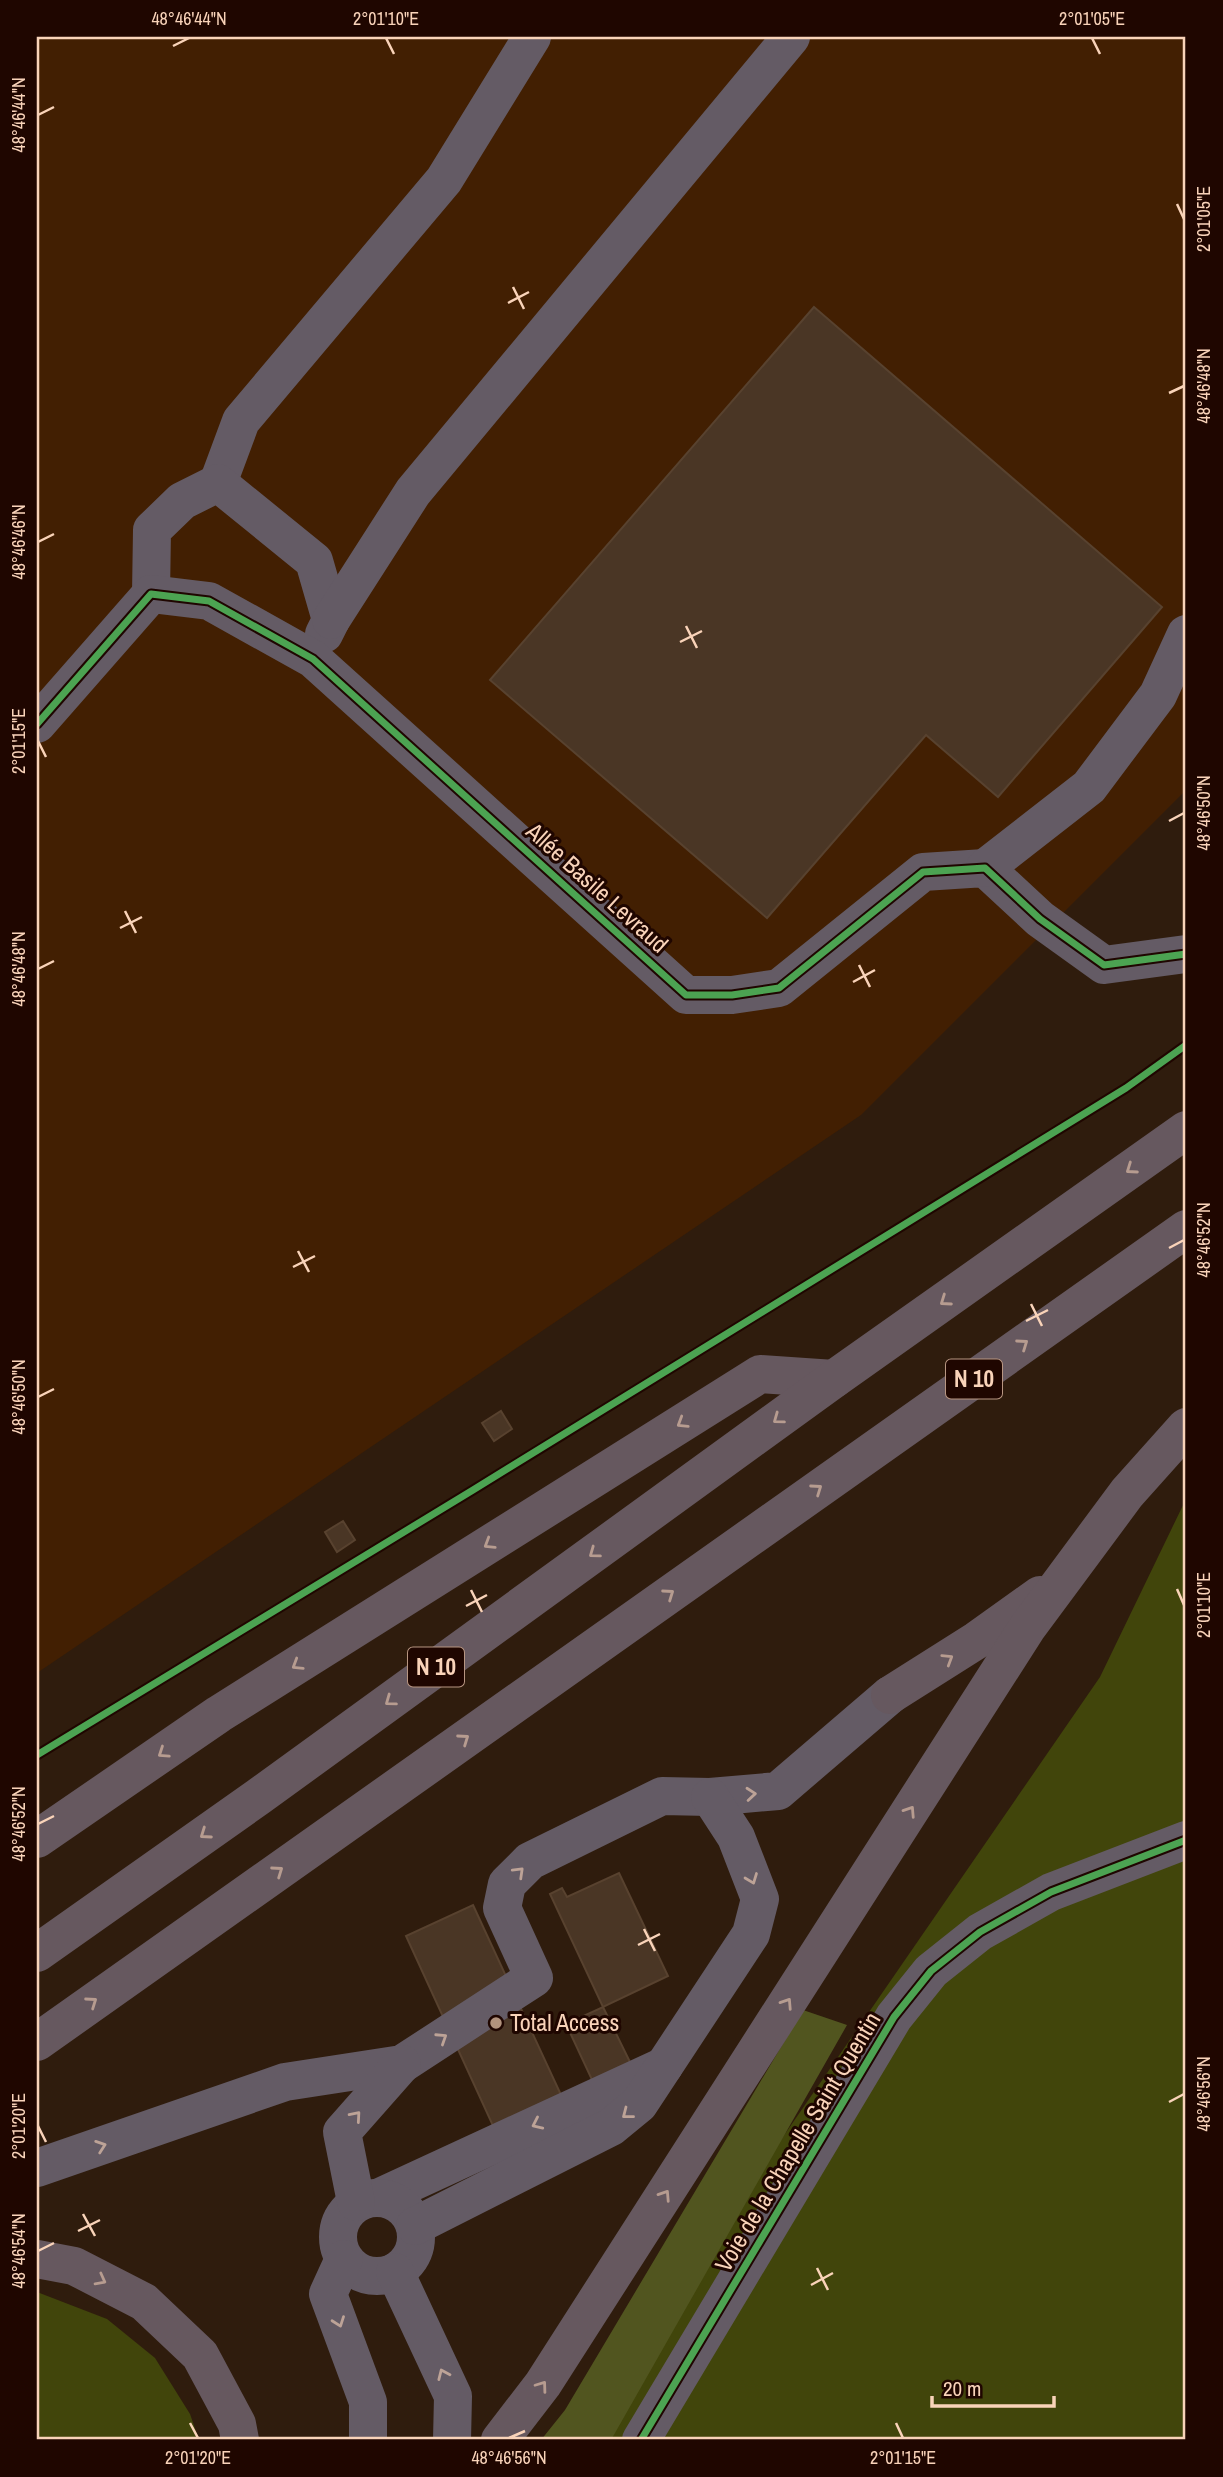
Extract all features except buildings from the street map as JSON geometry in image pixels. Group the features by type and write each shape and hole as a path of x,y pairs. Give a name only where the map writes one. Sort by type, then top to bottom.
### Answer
{"main road":[{"name":"N 10","path":"37,1953 1186,1130"},
{"name":"N 10","path":"37,2042 1186,1229"},
{"path":"37,1839 219,1714 760,1374 834,1380"},
{"path":"500,2440 544,2384 1027,1628 1127,1493 1186,1427"},
{"path":"890,1695 977,1640 1066,1576"},
{"path":"37,2259 74,2266 144,2302 200,2355 237,2424 240,2440"}],"street":[{"path":"37,724 152,594 152,530 182,501 218,483 241,421 444,180 532,37"},
{"path":"313,659 331,620 413,492 791,37"},
{"path":"218,483 314,561 331,620"},
{"name":"Allée Basile Levraud","path":"152,594 209,601 313,659 686,995 732,995 779,988 923,872 985,868"},
{"path":"1186,634 1158,695 1089,787 985,868 1040,919 1104,965 1186,954"},
{"path":"368,2200 342,2132 402,2064 534,1978 502,1908 507,1884 530,1861 662,1796 710,1797 778,1791 890,1695"},
{"path":"415,2226 611,2127 639,2104 666,2065 751,1934 760,1899 736,1838 710,1797"},
{"name":"Voie de la Chapelle Saint Quentin","path":"641,2440 894,2017 930,1971 980,1932 1051,1892 1186,1840"},
{"path":"37,2168 285,2082 402,2064"},
{"path":"368,2200 391,2199 403,2207 415,2226 416,2242 412,2255 395,2272 380,2277 366,2275 354,2269 344,2259 338,2245 337,2231 346,2212 368,2200 666,2065"},
{"path":"344,2259 328,2294 368,2402 368,2440"},
{"path":"395,2272 453,2396 452,2440"}],"shaded area":[{"path":"37,37 1186,37 1186,790 861,1115 37,1673"}],"green space":[{"path":"1186,1499 1186,2440 574,2440 1100,1677"},
{"path":"803,2010 847,2025 611,2440 541,2440 565,2410"},
{"path":"37,2292 107,2319 155,2358 190,2414 199,2440 37,2440"}],"cycle path":[{"path":"37,724 151,594 209,601 313,659 686,995 732,995 779,988 923,872 985,868 1040,919 1104,965 1186,954"},
{"path":"37,1755 1126,1088 1186,1045"},
{"path":"641,2440 894,2017 931,1971 980,1932 1051,1892 1186,1840"}],"place":[{"name":"Total Access","path":"496,2023"}]}
